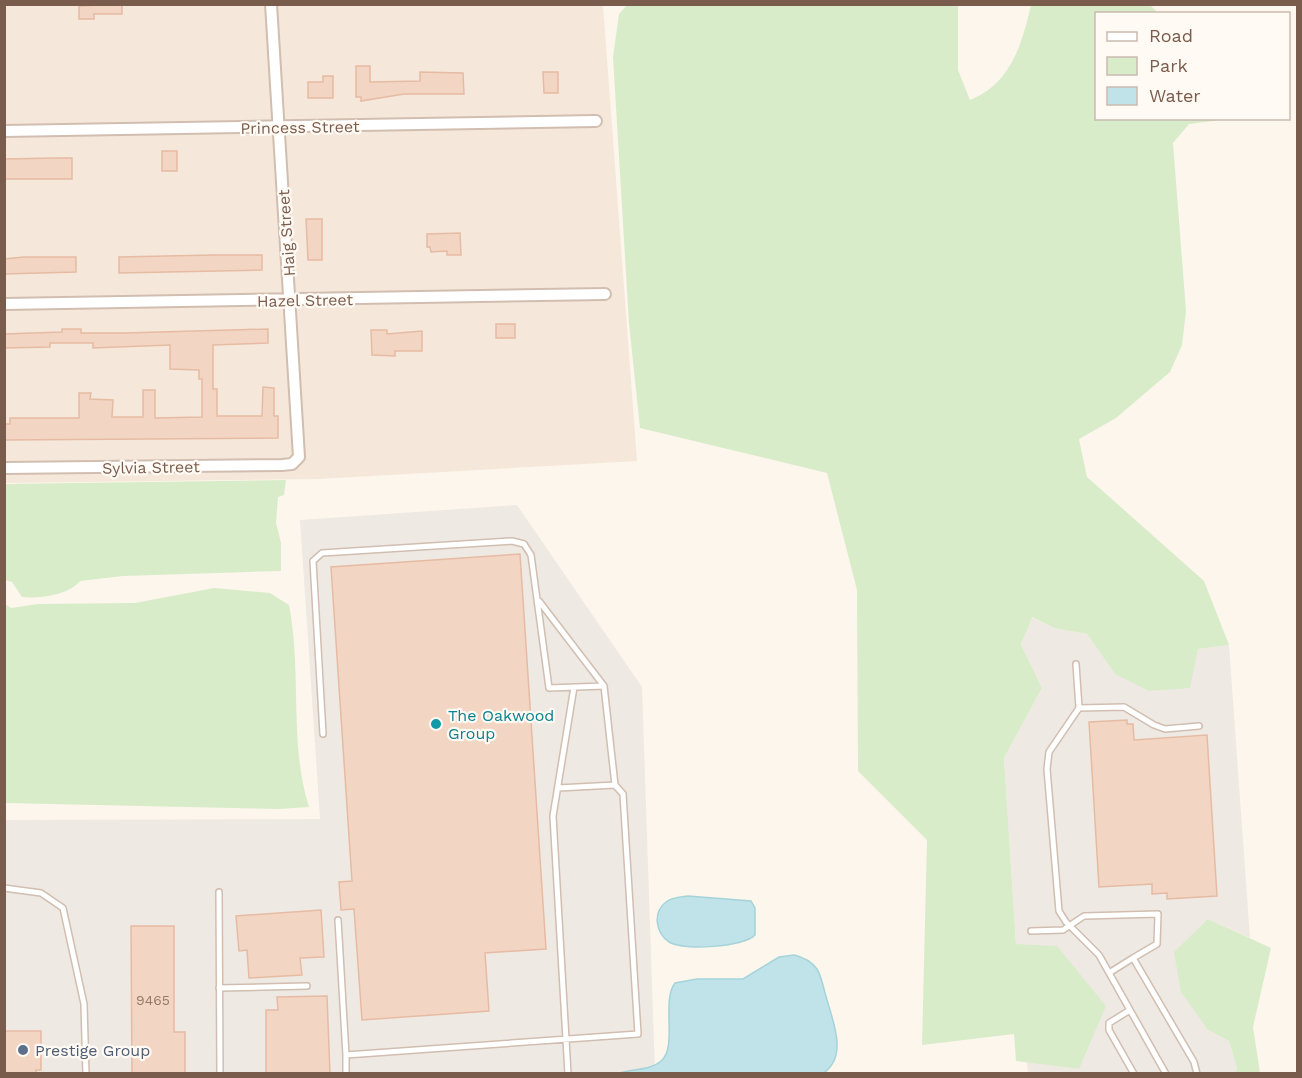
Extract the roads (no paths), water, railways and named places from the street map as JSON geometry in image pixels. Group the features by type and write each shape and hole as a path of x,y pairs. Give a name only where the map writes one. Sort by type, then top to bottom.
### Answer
{"street":[{"name":"Haig Street","path":"271,4 301,451 296,461"},
{"name":"Princess Street","path":"4,131 596,121"},
{"name":"Hazel Street","path":"4,304 605,294"},
{"name":"Sylvia Street","path":"4,468 282,465 296,461"}],"lane":[{"path":"323,734 313,561 322,553 512,541 524,544 531,555 549,688 604,686"},
{"path":"346,1055 638,1034 623,794 615,784 604,686 538,600"},
{"path":"1076,664 1079,708 1049,752 1047,769 1059,911 1070,926 1099,955 1166,1074"},
{"path":"568,1074 553,816 574,687"},
{"path":"1079,708 1124,707 1154,725 1166,729 1199,726"},
{"path":"558,788 615,784"},
{"path":"4,888 41,892 63,908 84,1004 86,1074"},
{"path":"219,892 220,1074"},
{"path":"1031,931 1063,930 1084,916 1158,914 1157,944 1109,973"},
{"path":"338,920 346,1074"},
{"path":"1133,958 1194,1062 1197,1074"},
{"path":"219,988 307,986"},
{"path":"1130,1010 1109,1023 1109,1030 1134,1074"}],"water":[{"path":"688,896 751,901 755,908 755,935 727,945 699,947 676,945 669,942 661,934 657,923 659,912 668,900"},
{"path":"794,955 807,960 817,969 835,1030 837,1050 835,1059 822,1074 620,1073 657,1064 666,1054 669,1035 669,1001 675,983 697,979 743,979 779,957"}],"place":[{"name":"The Oakwood Group","path":"436,724"},
{"name":"Prestige Group","path":"23,1050"}]}
